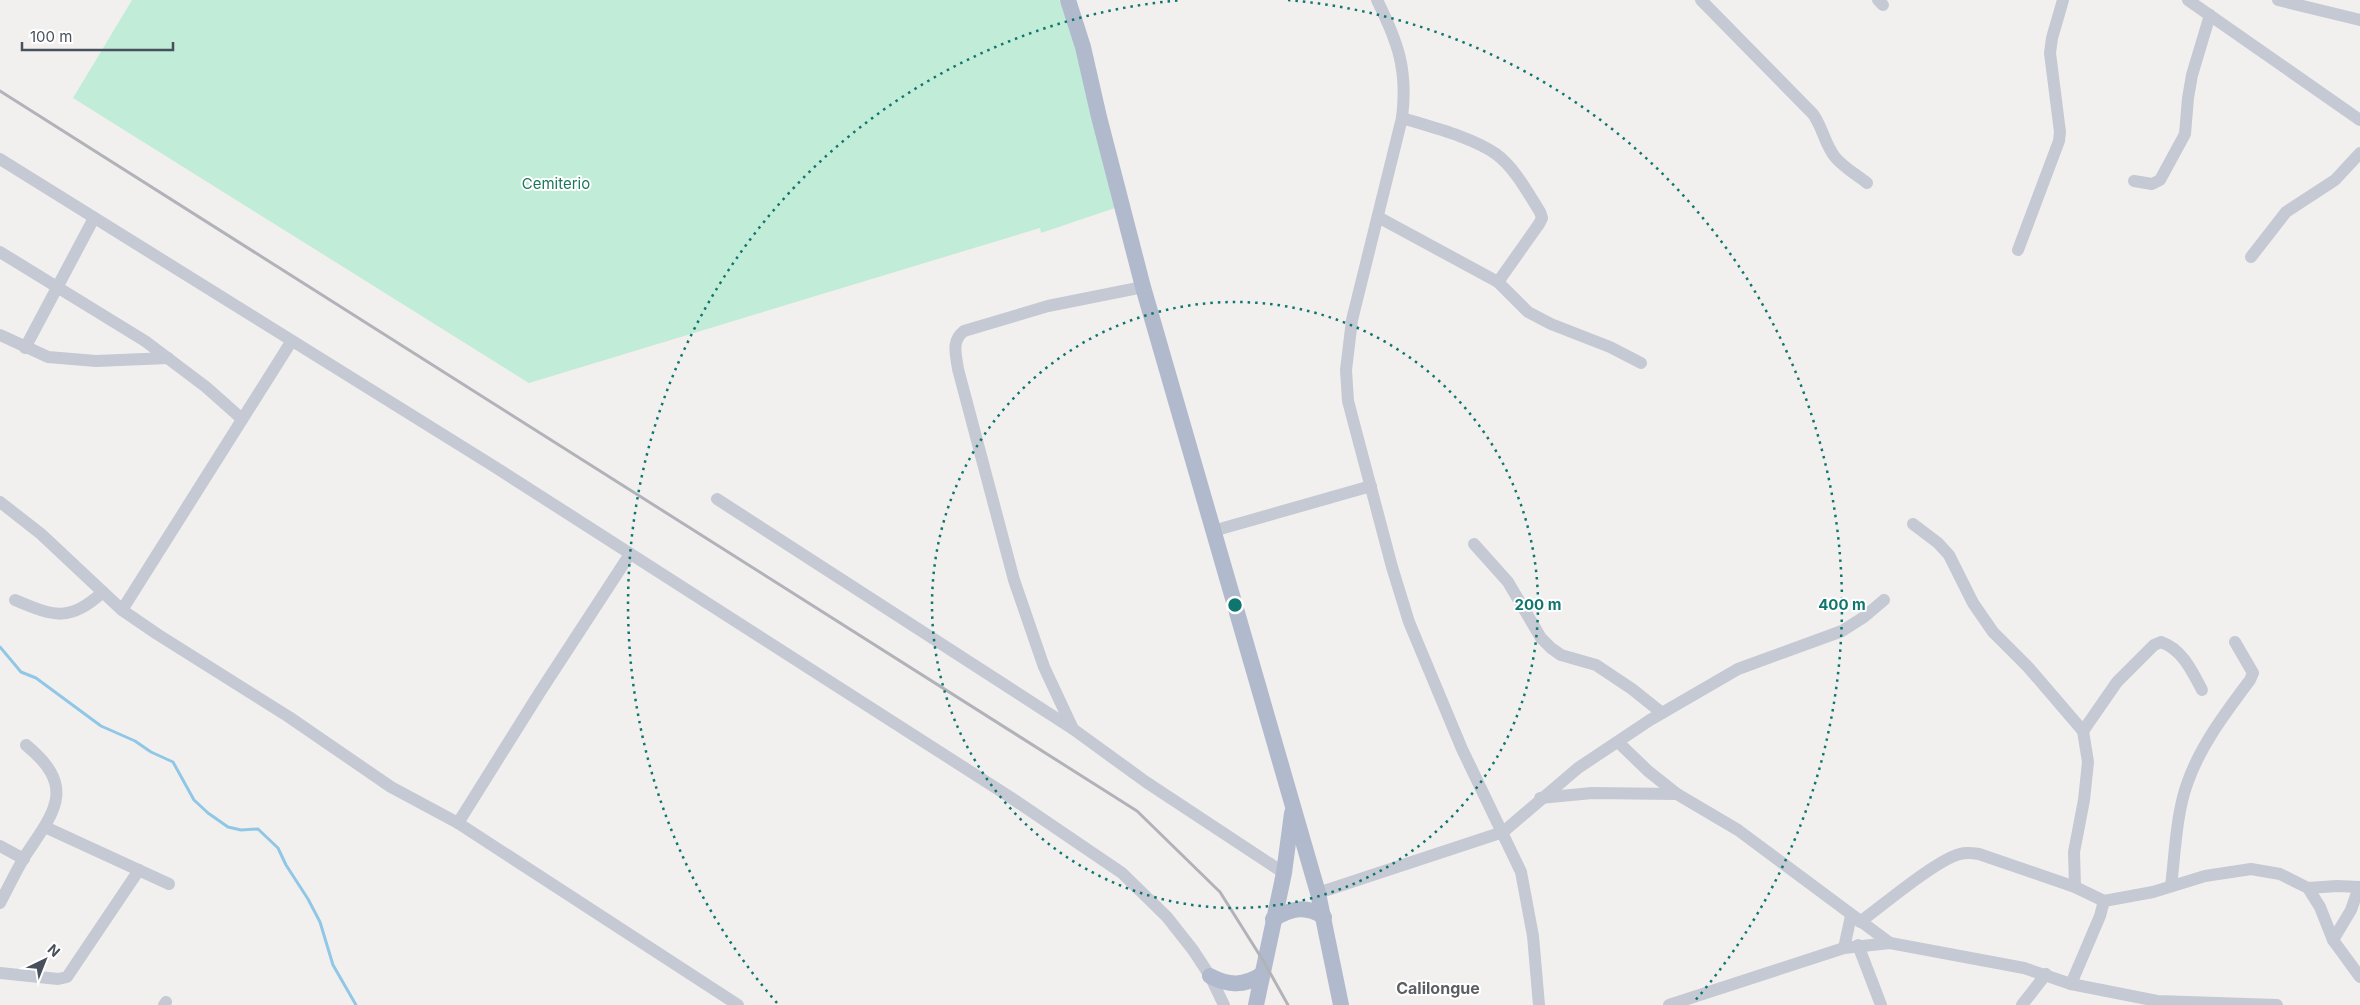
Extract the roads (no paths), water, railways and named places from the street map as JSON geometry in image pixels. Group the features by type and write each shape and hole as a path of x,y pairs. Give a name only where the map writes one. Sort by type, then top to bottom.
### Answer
{"main road":[{"path":"1059,0 1079,36"},
{"path":"1068,0 1079,36 1143,287 1318,893 1341,1005"},
{"path":"1256,1005 1284,873 1292,808"},
{"path":"1273,919 1286,912 1308,908 1324,917"},
{"path":"1210,976 1226,983 1239,984 1250,982 1261,975"}],"street":[{"path":"1376,0 1391,28 1402,62 1406,90 1402,118 1352,320 1346,370 1348,401 1392,567 1409,622 1462,748 1504,832 1521,872 1533,936 1539,1005"},
{"path":"1700,0 1813,114 1822,126 1828,145 1835,158 1867,183"},
{"path":"2018,250 2059,141 2060,132 2050,53 2052,38 2063,0"},
{"path":"2188,0 2360,120"},
{"path":"2278,0 2360,20"},
{"path":"2134,181 2152,184 2160,180 2185,134 2192,76 2210,15"},
{"path":"1402,118 1458,137 1496,154 1517,176 1540,212 1542,218 1539,224 1498,282"},
{"path":"2251,257 2286,212 2335,180 2360,153"},
{"path":"0,159 180,270 291,342 495,467 1010,797 1122,873 1167,917 1210,976 1224,1005"},
{"path":"1378,217 1498,282 1528,312 1551,324 1610,347 1641,363"},
{"path":"25,348 94,218"},
{"path":"0,252 145,341 242,419"},
{"path":"1073,729 1044,667 1014,580 958,369 954,343 964,331 1048,306 1143,287"},
{"path":"0,335 48,357 96,361 168,358"},
{"path":"122,610 291,342"},
{"path":"1213,531 1371,486"},
{"path":"717,499 1073,729 1146,782 1284,873"},
{"path":"0,502 41,534 122,610 288,717 391,787 458,823 738,1005"},
{"path":"1912,524 1938,543 1949,555 1973,603 1993,632 2028,667 2082,731 2088,762 2084,800 2074,852 2075,888"},
{"path":"1474,544 1508,582 1536,631 1551,648 1561,655 1596,665 1632,689 1662,713"},
{"path":"458,823 630,554"},
{"path":"15,600 48,614 70,613 90,603 103,592"},
{"path":"1318,893 1504,832 1540,798 1578,768 1662,713 1738,670 1842,631 1864,617 1884,600"},
{"path":"2082,731 2117,682 2154,645 2161,642 2169,645 2186,662 2202,690"},
{"path":"2171,886 2182,802 2187,784 2219,721 2250,680 2253,673 2235,642"},
{"path":"1618,742 1677,794 1738,830 1890,943"},
{"path":"0,903 24,858 45,828 55,805 55,782 50,769 26,745"},
{"path":"1540,798 1592,793 1677,794"},
{"path":"45,828 169,884"},
{"path":"0,846 24,858"},
{"path":"1844,948 1856,919 1936,866 1958,854 1979,854 2104,900 2153,892 2205,876 2251,869 2280,874 2308,888 2359,887 2351,910 2333,940"},
{"path":"0,973 58,979 66,977 139,870"},
{"path":"2308,888 2320,907 2333,940 2360,977"},
{"path":"2072,984 2100,916 2104,900"},
{"path":"1669,1005 1844,948 1890,943 2024,968 2072,984 2156,1003 2277,1005"},
{"path":"1858,945 1881,1005"},
{"path":"2022,1005 2046,974"}],"waterway":[{"path":"0,647 21,672 36,678 101,726 135,741 151,752 173,762 194,800 208,813 228,827 241,830 258,829 278,848 320,922 333,965 356,1005"}],"railway":[{"path":"0,91 1137,811 1220,892 1264,962 1288,1005"}],"district":[{"name":"Calilongue","path":"1438,988"}],"park label":[{"name":"Cemiterio","path":"556,184"}]}
